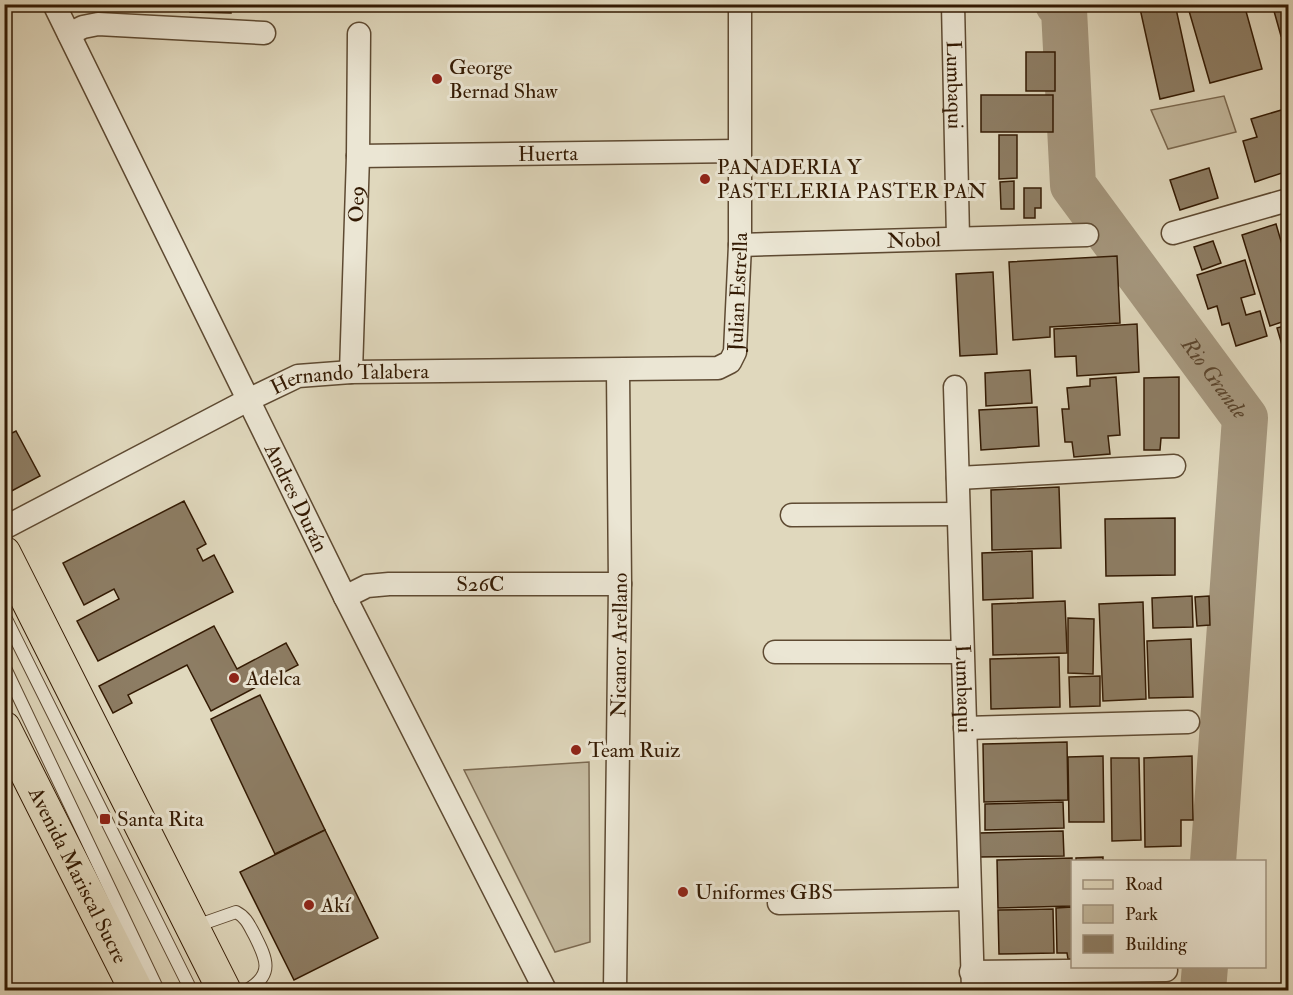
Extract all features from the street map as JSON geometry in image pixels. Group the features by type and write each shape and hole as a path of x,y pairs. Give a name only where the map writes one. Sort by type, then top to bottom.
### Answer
{"main road":[{"path":"4,553 224,990"},
{"name":"Avenida Mariscal Sucre","path":"4,728 136,990"}],"street":[{"name":"Andres Durán","path":"54,4 345,597 544,990"},
{"name":"Julian Estrella","path":"730,362 735,352 740,245 740,4"},
{"name":"Lumbaqui","path":"953,4 958,238"},
{"path":"69,34 83,27 98,24 264,33"},
{"name":"Oe9","path":"351,372 358,156 359,34"},
{"name":"Huerta","path":"358,156 739,151"},
{"path":"1173,232 1288,200"},
{"name":"Nobol","path":"740,245 1087,235"},
{"name":"Hernando Talabera","path":"4,528 298,376 351,372 618,371 718,368 730,362"},
{"name":"Nicanor Arellano","path":"615,990 620,584 618,371"},
{"name":"Lumbaqui","path":"955,387 972,981"},
{"path":"957,478 1174,466"},
{"path":"792,515 958,514"},
{"name":"S26C","path":"345,597 367,586 389,584 620,584"},
{"path":"775,652 962,651"},
{"path":"964,728 1188,722"},
{"path":"779,903 969,899"},
{"path":"972,981 1166,970"}],"lane":[{"path":"4,615 191,990"},
{"path":"4,666 158,990"},
{"path":"192,927 236,912 246,919 267,958 264,974 258,984 247,990"}],"green space":[{"path":"1224,96 1236,132 1168,149 1151,110"},
{"path":"589,762 590,942 555,952 464,770"}],"building":[{"path":"190,4 231,4 231,13 190,12"},
{"path":"1139,4 1175,4 1194,91 1160,99"},
{"path":"1187,4 1244,4 1262,69 1210,83"},
{"path":"1272,4 1288,4 1288,34 1281,36"},
{"path":"1026,52 1055,52 1055,91 1026,91"},
{"path":"981,95 1053,95 1053,132 981,132"},
{"path":"1288,108 1288,171 1255,182 1243,141 1257,137 1251,119"},
{"path":"999,135 1017,135 1017,178 999,179"},
{"path":"1209,168 1218,198 1180,210 1170,180"},
{"path":"1014,181 1014,209 1001,209 1000,182"},
{"path":"1024,188 1041,188 1041,208 1035,208 1035,218 1024,218"},
{"path":"1276,224 1288,265 1288,320 1270,326 1242,235"},
{"path":"1213,241 1221,263 1202,270 1194,247"},
{"path":"1117,256 1120,323 1050,327 1050,337 1013,340 1009,262"},
{"path":"1245,260 1255,294 1241,298 1246,315 1260,311 1267,336 1236,346 1229,323 1222,325 1217,306 1208,309 1197,275"},
{"path":"993,272 997,354 960,356 956,274"},
{"path":"1137,324 1139,372 1077,376 1076,356 1055,357 1054,329"},
{"path":"1288,325 1288,362 1287,362 1277,328"},
{"path":"1030,370 1032,403 986,406 985,373"},
{"path":"1116,377 1120,435 1108,436 1110,454 1074,457 1072,442 1065,442 1062,409 1069,409 1067,388 1090,386 1090,379"},
{"path":"1179,377 1179,438 1161,438 1160,450 1144,450 1144,378"},
{"path":"1037,407 1039,446 981,450 979,410"},
{"path":"16,431 40,476 4,495 4,437"},
{"path":"1059,487 1061,548 992,550 991,490"},
{"path":"184,501 206,544 197,549 203,561 214,555 233,592 98,661 77,621 119,599 114,589 84,605 63,563"},
{"path":"1175,518 1175,575 1106,576 1105,519"},
{"path":"1032,551 1033,598 983,600 982,553"},
{"path":"1192,596 1193,627 1153,628 1152,598"},
{"path":"1209,596 1210,625 1197,626 1195,597"},
{"path":"1065,601 1067,653 993,655 992,604"},
{"path":"1143,602 1146,699 1103,701 1099,604"},
{"path":"1068,618 1094,619 1093,674 1068,673"},
{"name":"Adelca","path":"214,626 237,669 286,643 298,665 211,711 187,665 128,695 132,703 113,713 99,686"},
{"path":"1191,639 1193,697 1149,698 1147,641"},
{"path":"1059,657 1060,707 991,709 990,659"},
{"path":"1100,676 1100,706 1070,707 1069,677"},
{"path":"260,695 325,830 275,854 211,719"},
{"path":"1067,742 1068,800 984,802 983,744"},
{"path":"1103,756 1104,822 1069,822 1068,757"},
{"path":"1192,756 1193,820 1181,820 1181,846 1145,847 1144,758"},
{"path":"1111,758 1139,758 1141,840 1112,841"},
{"path":"1063,802 1064,828 985,830 985,804"},
{"name":"Akí","path":"325,830 378,938 294,980 240,872"},
{"path":"1063,831 1064,856 979,857 979,833"},
{"path":"1103,857 1103,860 1076,860 1076,858"},
{"path":"1072,858 1071,906 998,908 997,860"},
{"path":"1071,907 1071,959 1068,959 1067,953 1057,953 1056,908"},
{"path":"1053,909 1054,953 999,954 998,910"},
{"path":"1121,988 1121,990 1058,990 1058,989"}],"waterway":[{"name":"Rio Grande","path":"1058,4 1064,10 1073,185 1245,418 1213,860"},
{"name":"Rio Grande","path":"1203,990 1205,968"}],"place":[{"name":"George Bernad Shaw","path":"437,79"},
{"name":"PANADERIA Y PASTELERIA PASTER PAN","path":"705,179"},
{"name":"Adelca","path":"234,678"},
{"name":"Team Ruiz","path":"576,750"},
{"name":"Santa Rita","path":"105,819"},
{"name":"Uniformes GBS","path":"683,892"},
{"name":"Akí","path":"309,905"}]}
